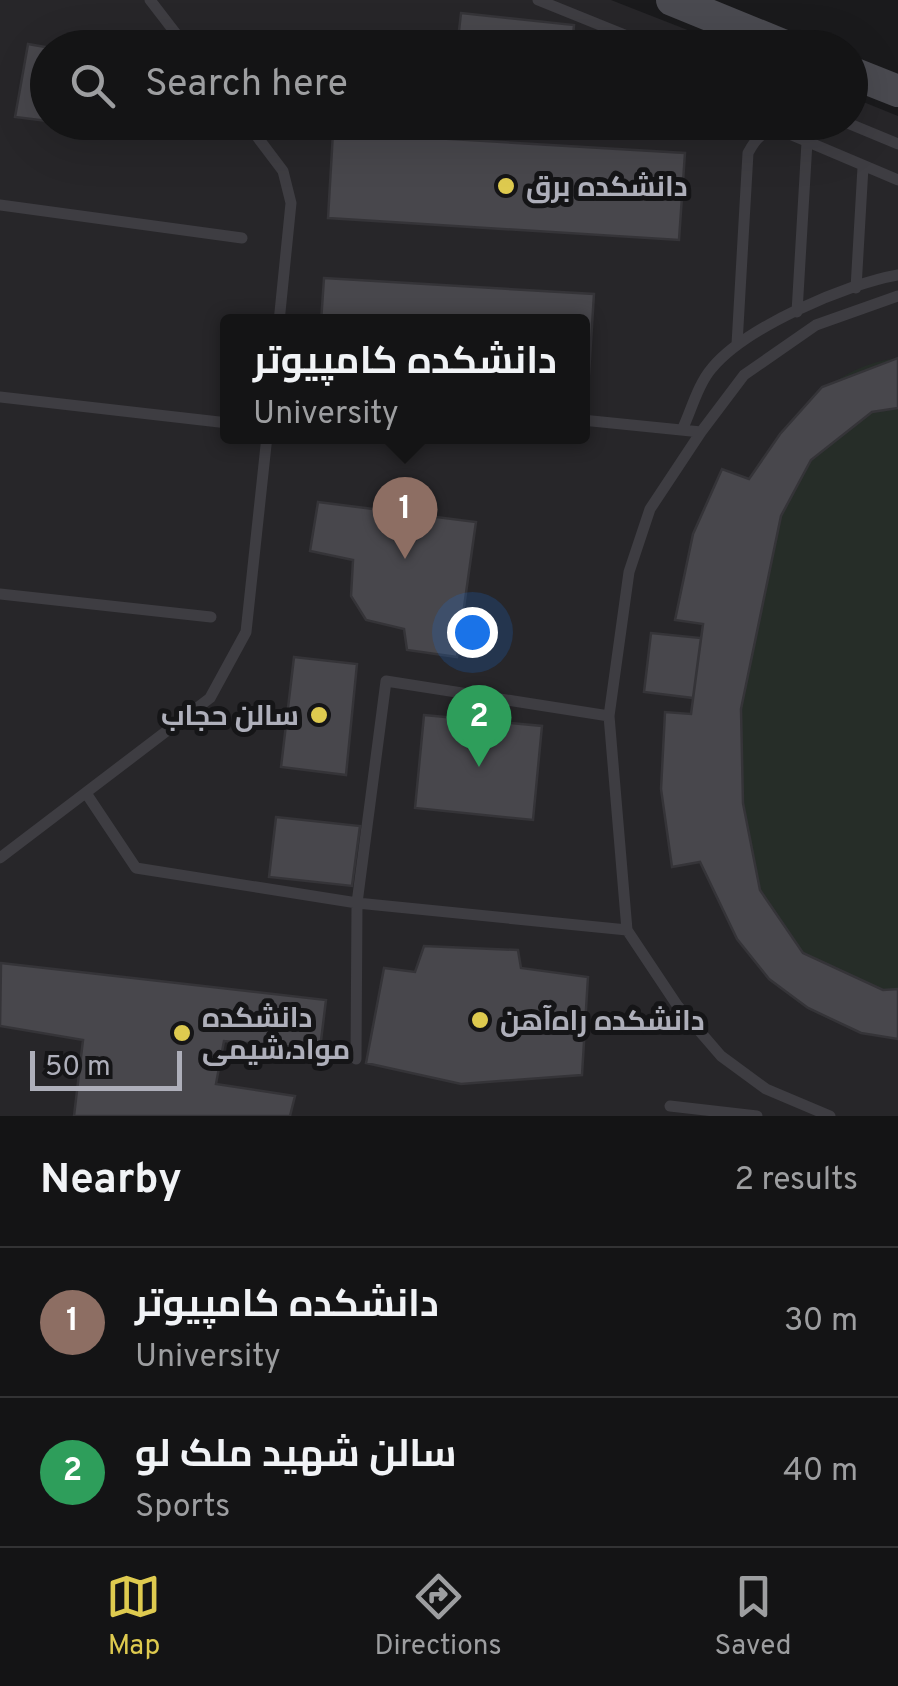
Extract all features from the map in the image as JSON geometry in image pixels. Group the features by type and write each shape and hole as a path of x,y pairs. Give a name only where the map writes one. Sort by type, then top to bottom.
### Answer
{"main road":[{"path":"672,0 746,30"},
{"path":"868,79 898,91"}],"lane":[{"path":"150,0 173,30"},
{"path":"538,0 612,30"},
{"path":"868,132 898,144"},
{"path":"260,140 283,171 291,203 280,314"},
{"path":"737,344 748,154 754,140"},
{"path":"802,140 898,180"},
{"path":"797,312 806,142"},
{"path":"856,288 863,167"},
{"path":"0,206 242,238"},
{"path":"682,430 710,370 737,344 797,312 898,275"},
{"path":"830,1116 766,1089 721,1056 677,1005 626,930 608,716 629,572 650,509 700,432 744,375 816,325 898,296"},
{"path":"0,397 220,422"},
{"path":"590,421 700,432"},
{"path":"0,858 210,698 246,632 266,444"},
{"path":"0,594 211,617"},
{"path":"356,1059 357,903 386,681 608,716"},
{"path":"86,793 136,868 236,887 357,903 626,930"},
{"path":"670,1106 758,1116"}],"shaded area":[{"path":"0,0 611,0 688,30 30,30 30,140 868,140 868,104 898,116 898,1116 0,1116"},
{"path":"898,358 898,1039 824,1017 773,981 735,930 700,863 672,867 661,789 665,712 691,713 703,625 675,620 693,534 722,469 749,479 794,419 829,386 873,363"}],"building":[{"path":"461,13 574,25 574,30 459,30"},
{"path":"28,44 30,44 30,119 15,117"},
{"name":"دانشکده برق","path":"333,140 467,140 685,153 679,240 328,218"},
{"path":"324,278 594,294 590,358 590,314 322,314"},
{"path":"898,358 898,408 872,412 811,460 781,516 741,709 743,803 760,890 803,953 883,990 898,989 898,1039 861,1033 808,1008 769,979 737,939 700,862 672,867 661,789 665,712 691,714 703,624 675,620 693,534 722,469 749,479 780,434 822,387"},
{"path":"318,502 476,522 457,657 407,650 404,629 366,620 351,596 353,560 310,551"},
{"path":"651,633 701,638 693,698 644,692"},
{"name":"سالن حجاب","path":"294,657 357,664 346,775 281,767"},
{"path":"424,715 542,726 533,820 415,808"},
{"path":"276,817 360,826 352,886 269,877"},
{"name":"دانشکده راه‌آهن","path":"424,946 518,950 521,968 588,977 582,1075 461,1084 366,1063 384,968 415,972"},
{"name":"دانشکده مواد،شیمی","path":"1,963 326,1000 320,1049 224,1041 216,1084 295,1096 290,1116 74,1116 83,1040 0,1026"}],"place":[{"name":"دانشکده برق","path":"506,186"},
{"name":"دانشکده کامپیوتر","path":"405,559"},
{"name":"سالن حجاب","path":"319,715"},
{"name":"سالن شهید ملک لو","path":"479,767"},
{"name":"دانشکده راه‌آهن","path":"480,1020"},
{"name":"دانشکده مواد،شیمی","path":"182,1033"}]}
